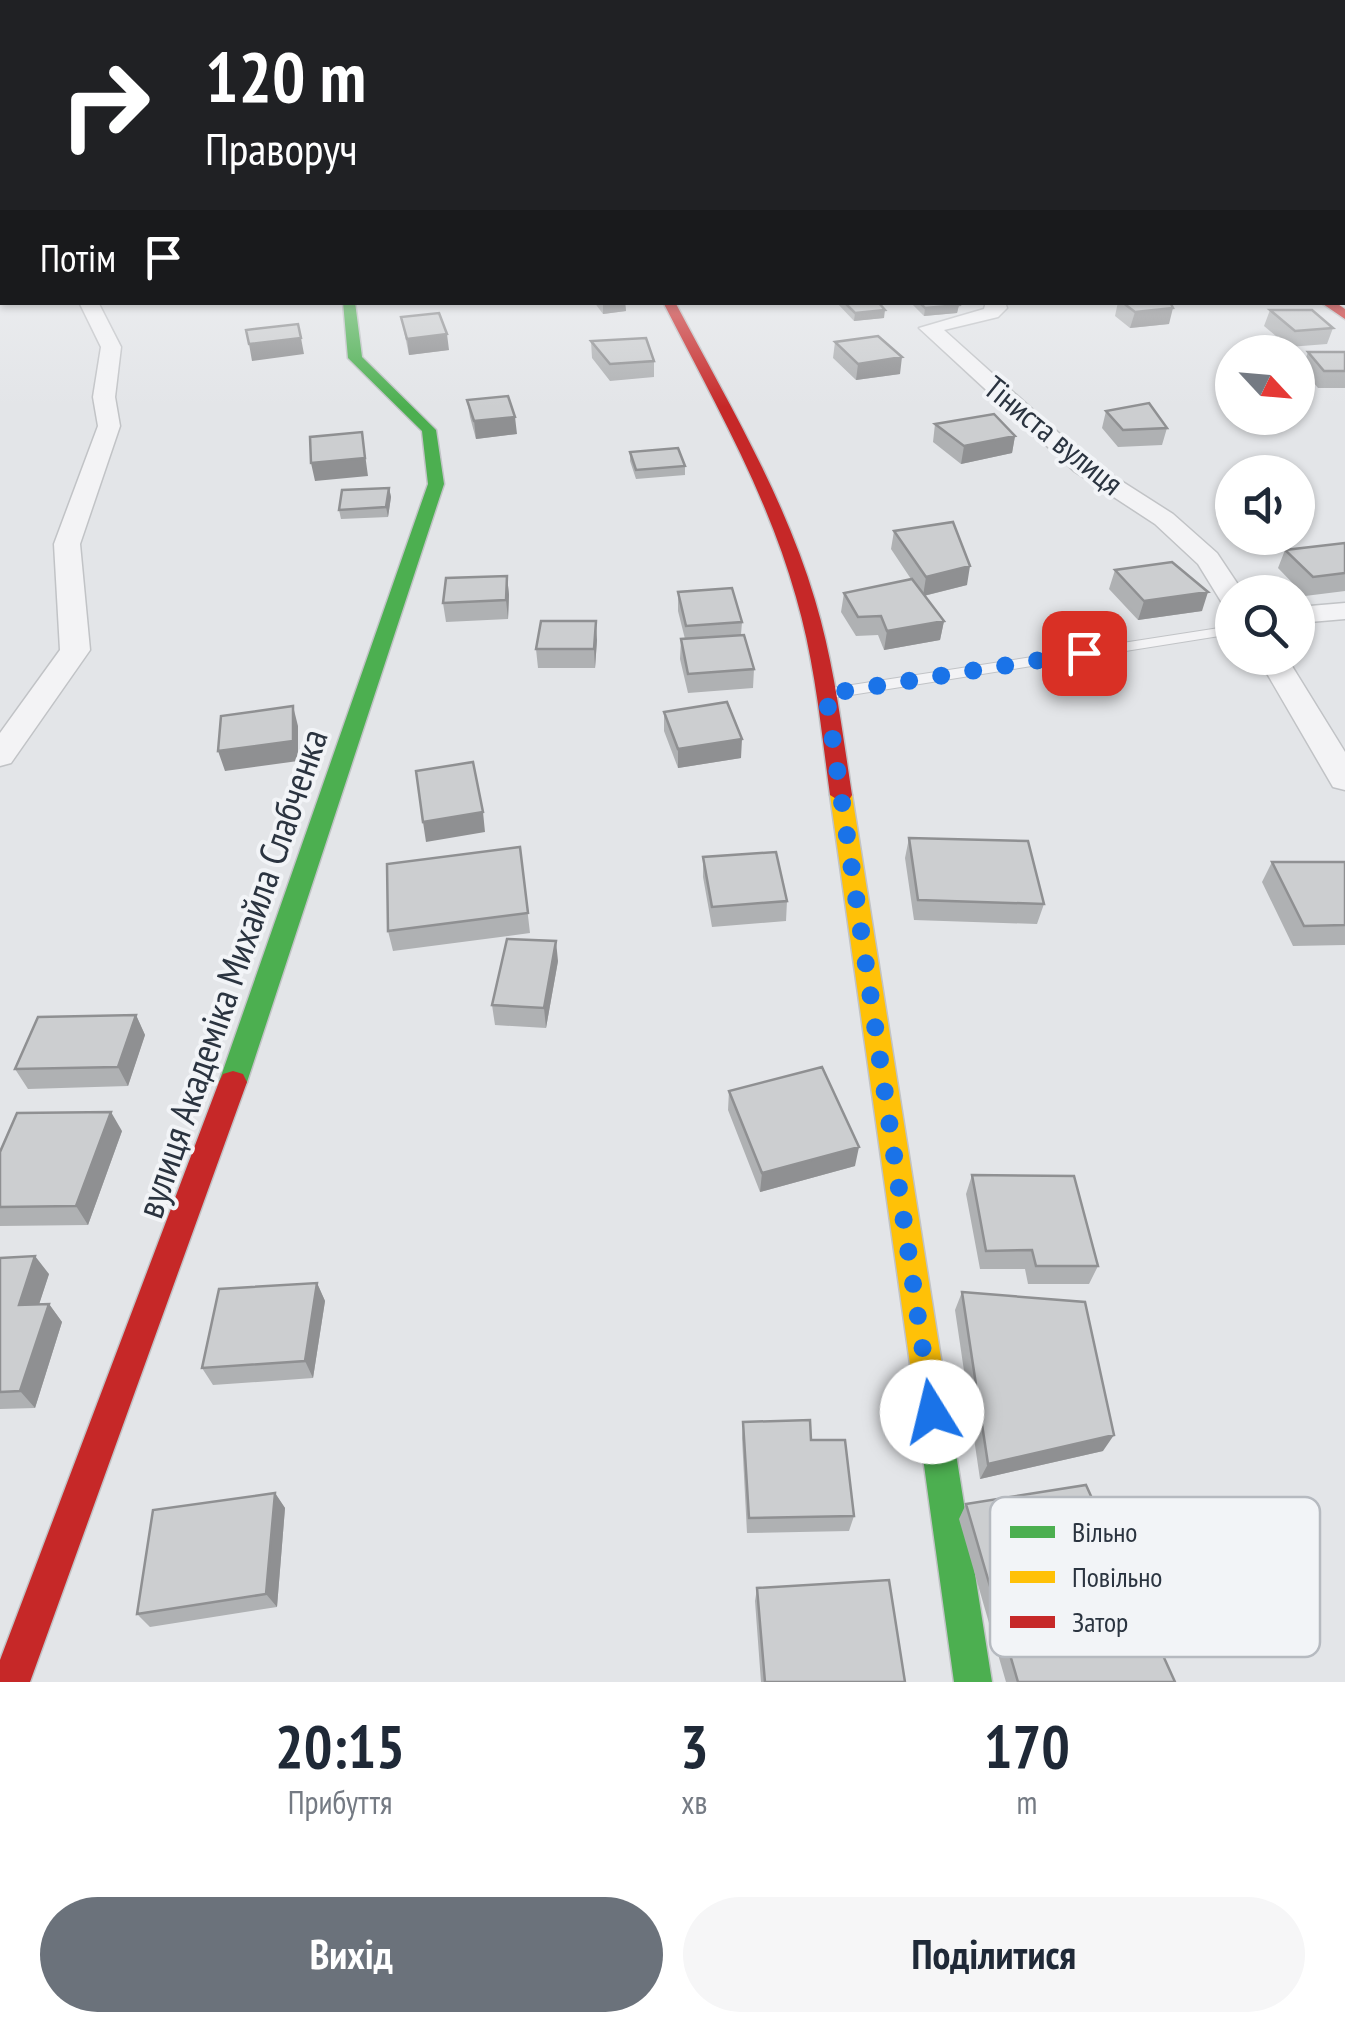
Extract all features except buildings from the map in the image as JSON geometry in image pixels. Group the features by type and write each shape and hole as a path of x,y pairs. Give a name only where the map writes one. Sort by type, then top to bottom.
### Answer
{"street":[{"path":"0,756 75,650 67,544 109,426 104,397 111,347 90,305"},
{"name":"вулиця Академіка Михайла Слабченка","path":"11,1682 226,1102 436,484 429,430 356,358 350,305"},
{"path":"672,305 773,506 798,574 826,694 973,1682"},
{"name":"Тіниста вулиця","path":"996,305 992,313 929,328 1082,466 1164,519 1208,559 1218,575"},
{"path":"1315,614 1345,611"},
{"path":"1282,675 1345,779"}],"lane":[{"path":"826,694 1215,633"}],"traffic: fast":[{"path":"233,1082 436,484 429,430 355,358 349,305"},
{"path":"927,1371 973,1682"}],"traffic: slow":[{"path":"841,795 927,1371"}],"traffic: jam":[{"path":"671,305 754,468 797,571 819,654 841,795"},
{"path":"1330,305 1345,315"},
{"path":"11,1682 233,1082"}],"route":[{"path":"932,1412 826,694 1084,653"}]}
